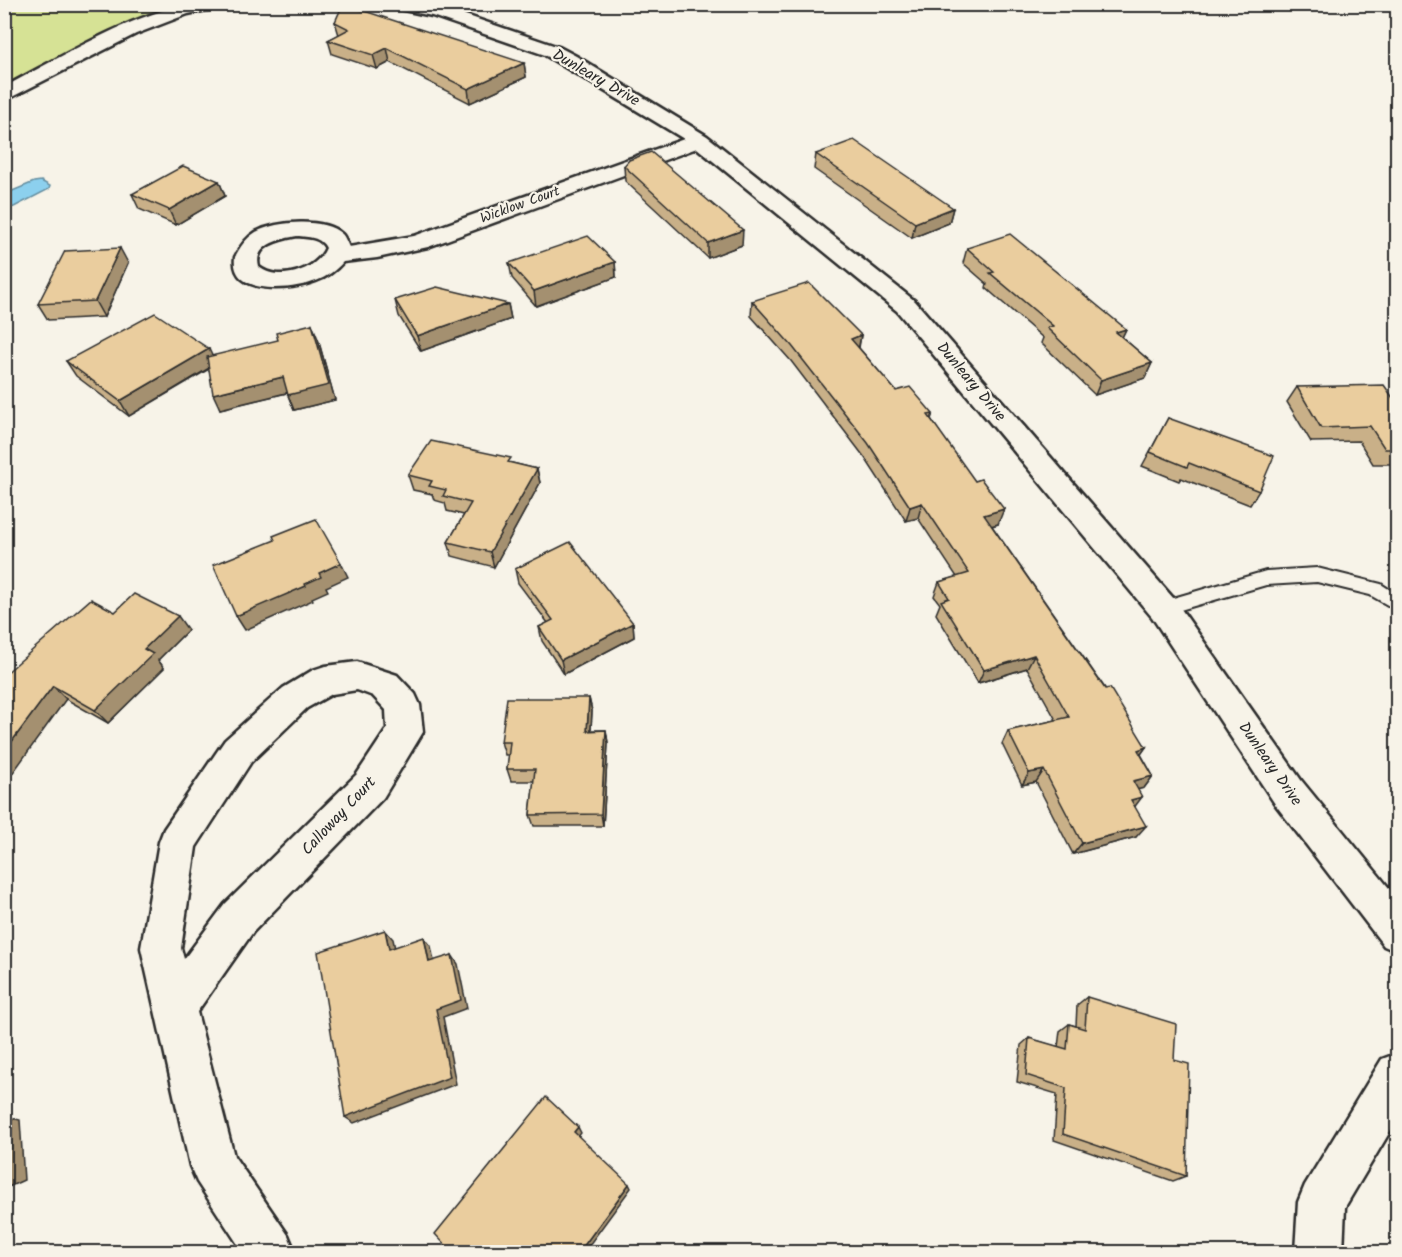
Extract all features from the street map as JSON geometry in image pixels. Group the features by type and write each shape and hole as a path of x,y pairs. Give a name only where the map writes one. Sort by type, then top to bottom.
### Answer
{"street":[{"path":"4,95 119,35 184,10 210,4"},
{"name":"Dunleary Drive","path":"400,4 436,11 552,51 700,140 906,306 1163,608 1288,792 1398,933"},
{"name":"Wicklow Court","path":"337,255 377,251 420,242 700,140"},
{"name":"Calloway Court","path":"175,1007 239,918 370,786 381,771 405,732 403,705 386,685 357,676 325,680 295,698 238,751 178,842 161,948 175,1007 213,1166 271,1252"},
{"path":"1319,1252 1322,1202 1398,1075"}],"lane":[{"path":"1163,608 1266,578 1317,574 1375,589 1398,604"}],"green space":[{"path":"5,5 207,5 184,10 5,95"}],"water":[{"path":"41,181 50,186 49,189 14,207 5,209 5,194"}],"building":[{"path":"343,4 524,63 468,89 387,48 373,55 328,40 349,29 335,22"},
{"path":"854,140 953,208 915,223 816,154"},
{"path":"651,152 743,230 708,243 624,166 629,160"},
{"path":"183,166 219,181 169,210 132,194"},
{"path":"1010,234 1126,329 1116,332 1152,363 1101,380 1047,328 1053,326 990,273 994,272 967,248"},
{"path":"588,236 615,262 534,291 509,263"},
{"path":"120,248 95,301 38,304 65,251"},
{"path":"809,283 861,335 851,339 896,391 910,387 933,414 928,415 975,481 981,479 1004,509 984,515 1105,689 1110,688 1146,747 1138,750 1153,776 1133,781 1142,797 1131,800 1146,826 1082,843 1044,770 1029,773 1008,731 1069,717 1034,655 984,670 941,601 949,598 939,582 969,573 922,503 910,507 868,443 792,346 752,301"},
{"path":"437,287 508,304 417,336 395,300"},
{"path":"155,313 209,349 120,401 66,361"},
{"path":"312,324 329,385 288,395 283,377 213,394 207,357 278,340 276,333"},
{"path":"1384,385 1398,405 1398,449 1385,449 1370,426 1321,428 1297,387"},
{"path":"1168,418 1274,456 1259,491 1189,463 1187,467 1150,452"},
{"path":"431,441 511,458 508,462 537,469 490,552 448,542 471,503 443,496 446,490 429,486 432,481 408,475"},
{"path":"316,519 341,563 319,573 321,577 305,584 306,586 236,616 213,565 275,540 273,536"},
{"path":"570,542 633,623 561,660 539,627 553,620 515,569"},
{"path":"134,594 178,616 144,649 153,654 95,710 53,686 4,752 4,675 91,599 115,612"},
{"path":"507,698 589,698 587,731 606,730 601,814 530,815 535,769 507,769 510,742 501,742"},
{"path":"385,930 389,949 424,937 429,962 452,955 461,1000 436,1009 450,1077 345,1117 318,952"},
{"path":"1087,997 1176,1024 1174,1060 1189,1064 1186,1176 1063,1134 1066,1088 1026,1075 1029,1038 1067,1049 1069,1024 1085,1029"},
{"path":"546,1097 578,1127 574,1132 629,1184 580,1251 582,1252 452,1252 435,1234"}]}
